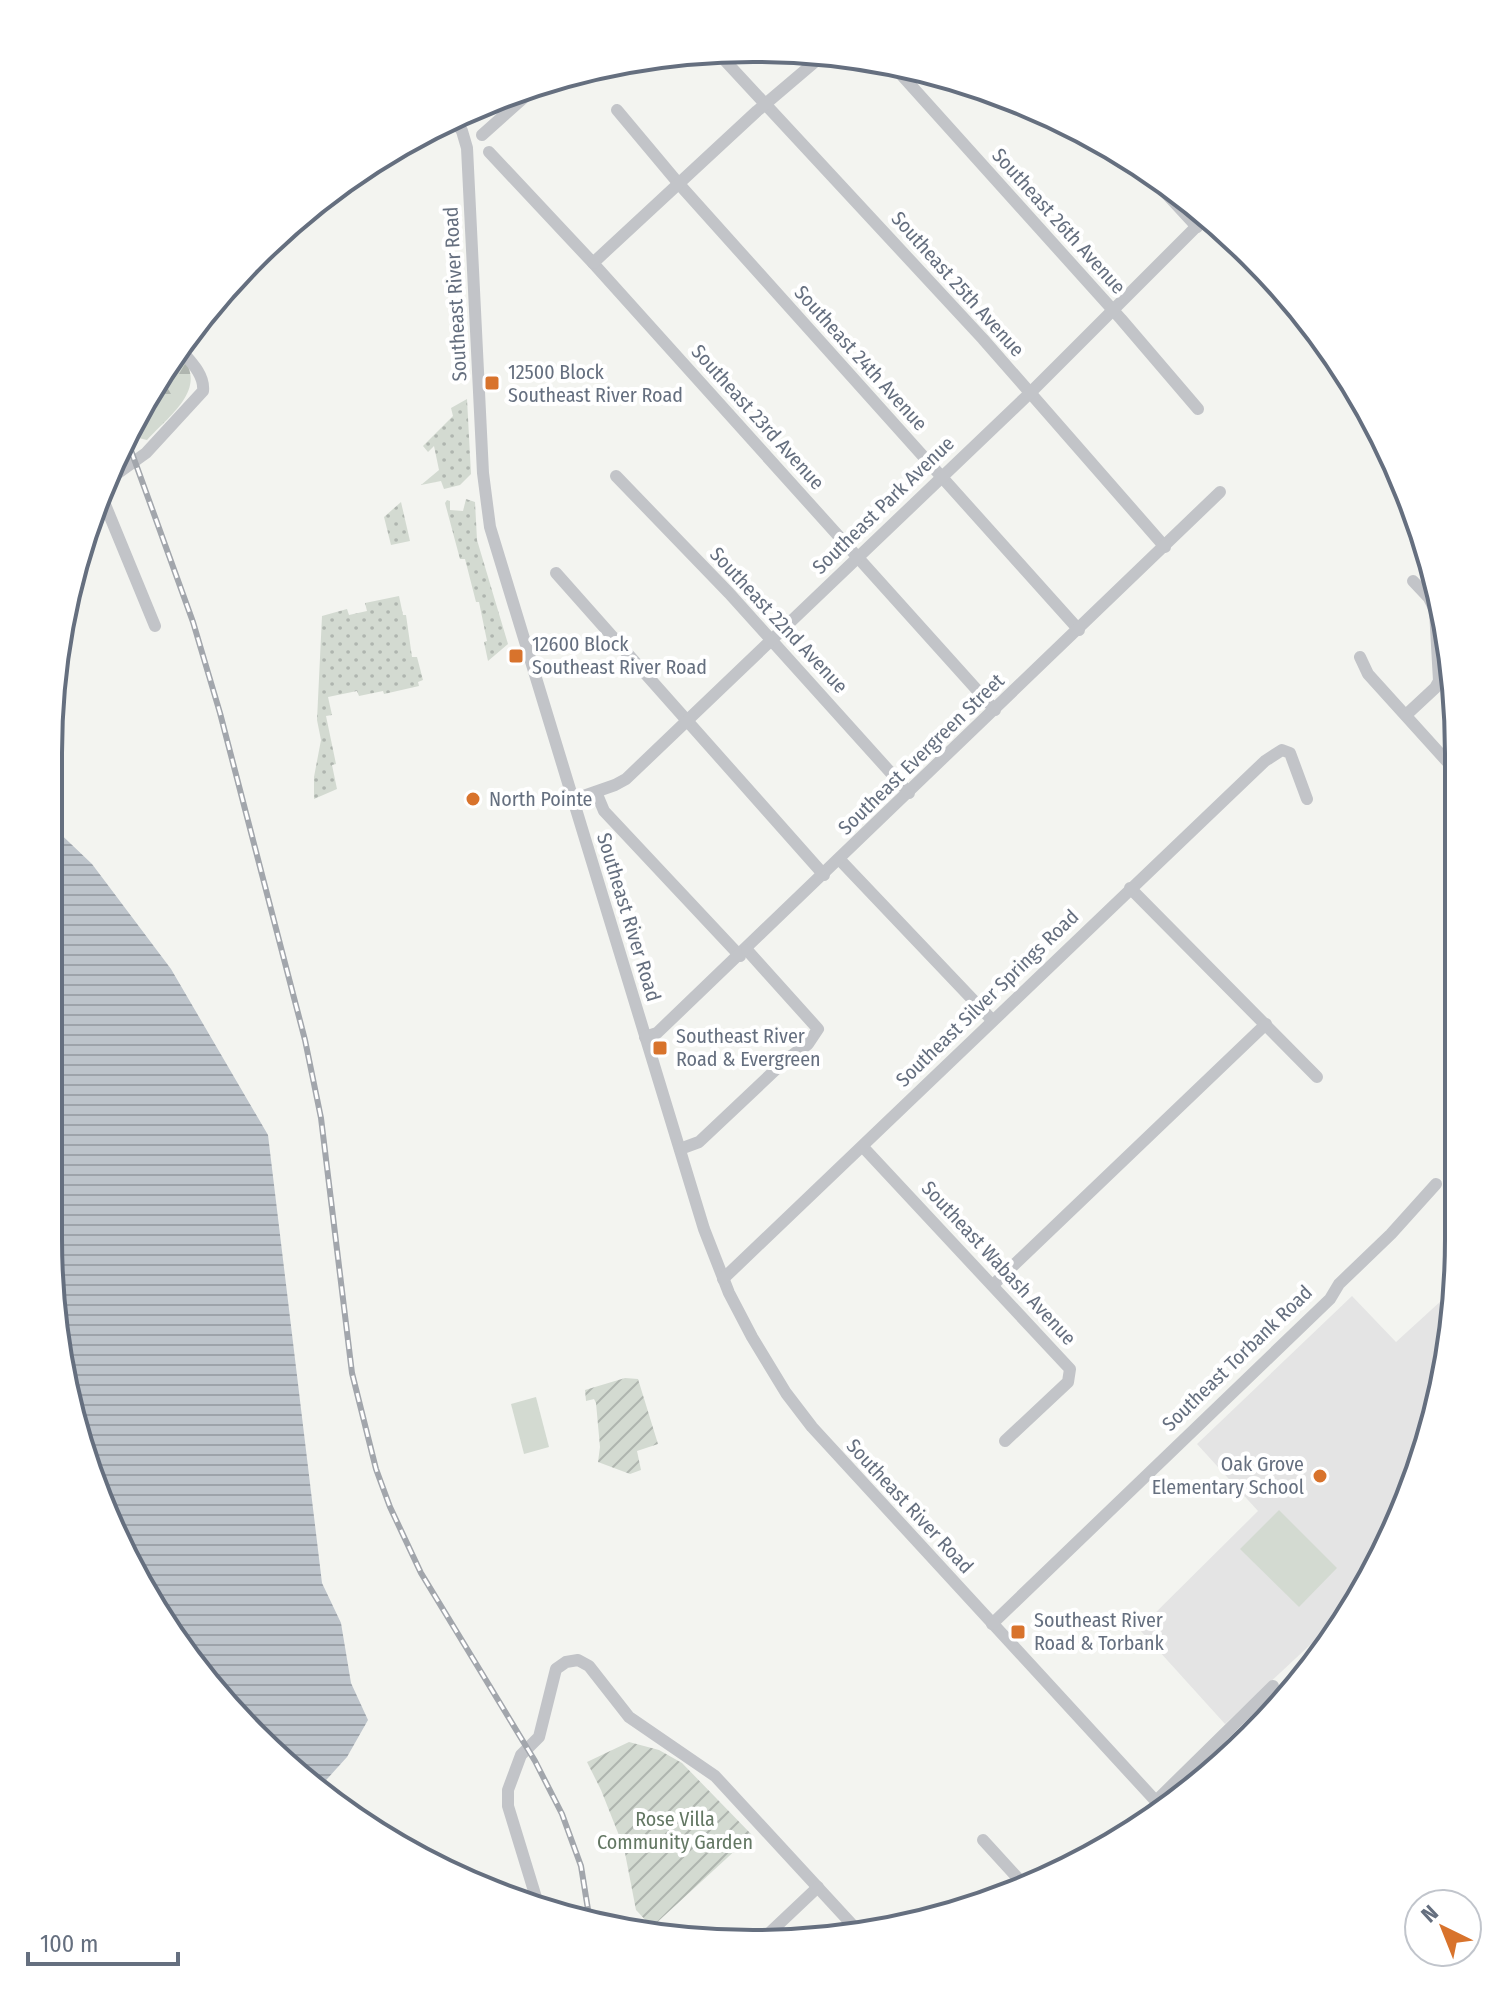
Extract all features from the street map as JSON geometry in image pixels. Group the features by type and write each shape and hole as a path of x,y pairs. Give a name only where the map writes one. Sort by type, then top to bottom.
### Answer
{"street":[{"name":"Southeast 25th Avenue","path":"727,63 1165,547"},
{"path":"593,263 757,111 812,64"},
{"name":"Southeast 26th Avenue","path":"906,79 1198,409"},
{"path":"464,137 482,135 516,105"},
{"name":"Southeast 24th Avenue","path":"617,110 679,184 1079,630"},
{"name":"Southeast River Road","path":"459,128 468,159 487,510 504,577 572,800 704,1229 723,1279 762,1356 812,1427 1155,1801"},
{"path":"468,159 489,152 482,135"},
{"name":"Southeast 23rd Avenue","path":"489,152 593,263 995,710"},
{"path":"1186,215 1197,227"},
{"name":"Southeast Park Avenue","path":"572,800 626,779 1029,394 1197,227"},
{"path":"124,469 146,453 203,391 204,384 187,358"},
{"name":"Southeast 22nd Avenue","path":"616,476 771,639 909,793"},
{"name":"Southeast Evergreen Street","path":"645,1037 657,1033 743,953 1220,492"},
{"path":"107,510 155,626"},
{"path":"556,573 824,875"},
{"path":"1413,581 1426,595"},
{"path":"1406,715 1439,681 1437,653"},
{"path":"1360,657 1368,674 1445,759"},
{"name":"Southeast Silver Springs Road","path":"723,1279 1265,761 1282,750 1288,751 1307,799"},
{"path":"596,792 604,811 818,1029 808,1044 787,1059 699,1142 680,1149"},
{"path":"840,860 992,1020"},
{"path":"1130,888 1317,1077"},
{"path":"993,1285 1266,1024"},
{"name":"Southeast Wabash Avenue","path":"863,1147 1070,1369 1068,1382 1005,1441"},
{"name":"Southeast Torbank Road","path":"992,1624 1330,1299 1339,1284 1391,1234 1436,1184"},
{"path":"535,1894 508,1806 508,1790 521,1755 539,1737 556,1669 566,1662 578,1660 589,1666 629,1717 715,1776 851,1923"},
{"path":"1192,1772 1273,1686"},
{"path":"983,1840 1017,1877"},
{"path":"773,1930 818,1887"}],"shaded area":[{"path":"62,835 92,864 171,969 268,1135 322,1583 341,1623 351,1683 368,1720 347,1757 325,1781 265,1727 234,1694 179,1623 155,1584 133,1544 99,1461 75,1373 63,1284"},
{"name":"Oak Grove Elementary School","path":"1352,1296 1396,1342 1442,1300 1432,1373 1421,1417 1408,1461 1374,1544 1317,1639 1225,1724 1139,1629 1258,1511 1197,1444"}],"green space":[{"path":"185,361 191,376 184,398 147,440 138,438"},
{"path":"467,399 471,474 460,485 444,489 441,481 421,485 439,470 434,446 428,452 423,446 453,416 451,408"},
{"path":"466,499 475,502 477,540 508,644 488,661 479,602 476,602 465,559 460,559 445,503 450,501 450,510 463,511"},
{"path":"401,502 410,541 391,545 384,517"},
{"path":"399,596 403,615 406,615 412,657 417,657 423,680 418,682 419,686 384,694 383,691 359,696 357,691 328,697 332,715 326,716 336,764 332,765 337,789 314,799 314,777 321,740 317,720 322,616 347,609 349,615 367,611 365,603"},
{"path":"625,1378 638,1379 658,1444 637,1451 641,1470 630,1474 598,1462 600,1447 596,1403 594,1399 586,1401 585,1390"},
{"path":"536,1397 549,1447 524,1454 511,1404"},
{"path":"1279,1510 1337,1568 1299,1607 1240,1549"},
{"name":"Rose Villa Community Garden","path":"629,1742 659,1750 682,1763 752,1835 656,1923 647,1921 636,1910 624,1848 587,1762"}],"railway":[{"path":"131,452 193,622 220,713 305,1040 321,1118 352,1373 376,1469 421,1573 535,1761 562,1814 581,1866 588,1909"}],"place":[{"name":"12500 Block Southeast River Road","path":"492,383"},
{"name":"12600 Block Southeast River Road","path":"516,656"},
{"name":"North Pointe","path":"473,799"},
{"name":"Southeast River Road & Evergreen","path":"660,1048"},
{"name":"Oak Grove Elementary School","path":"1320,1476"},
{"name":"Southeast River Road & Torbank","path":"1018,1632"}]}
